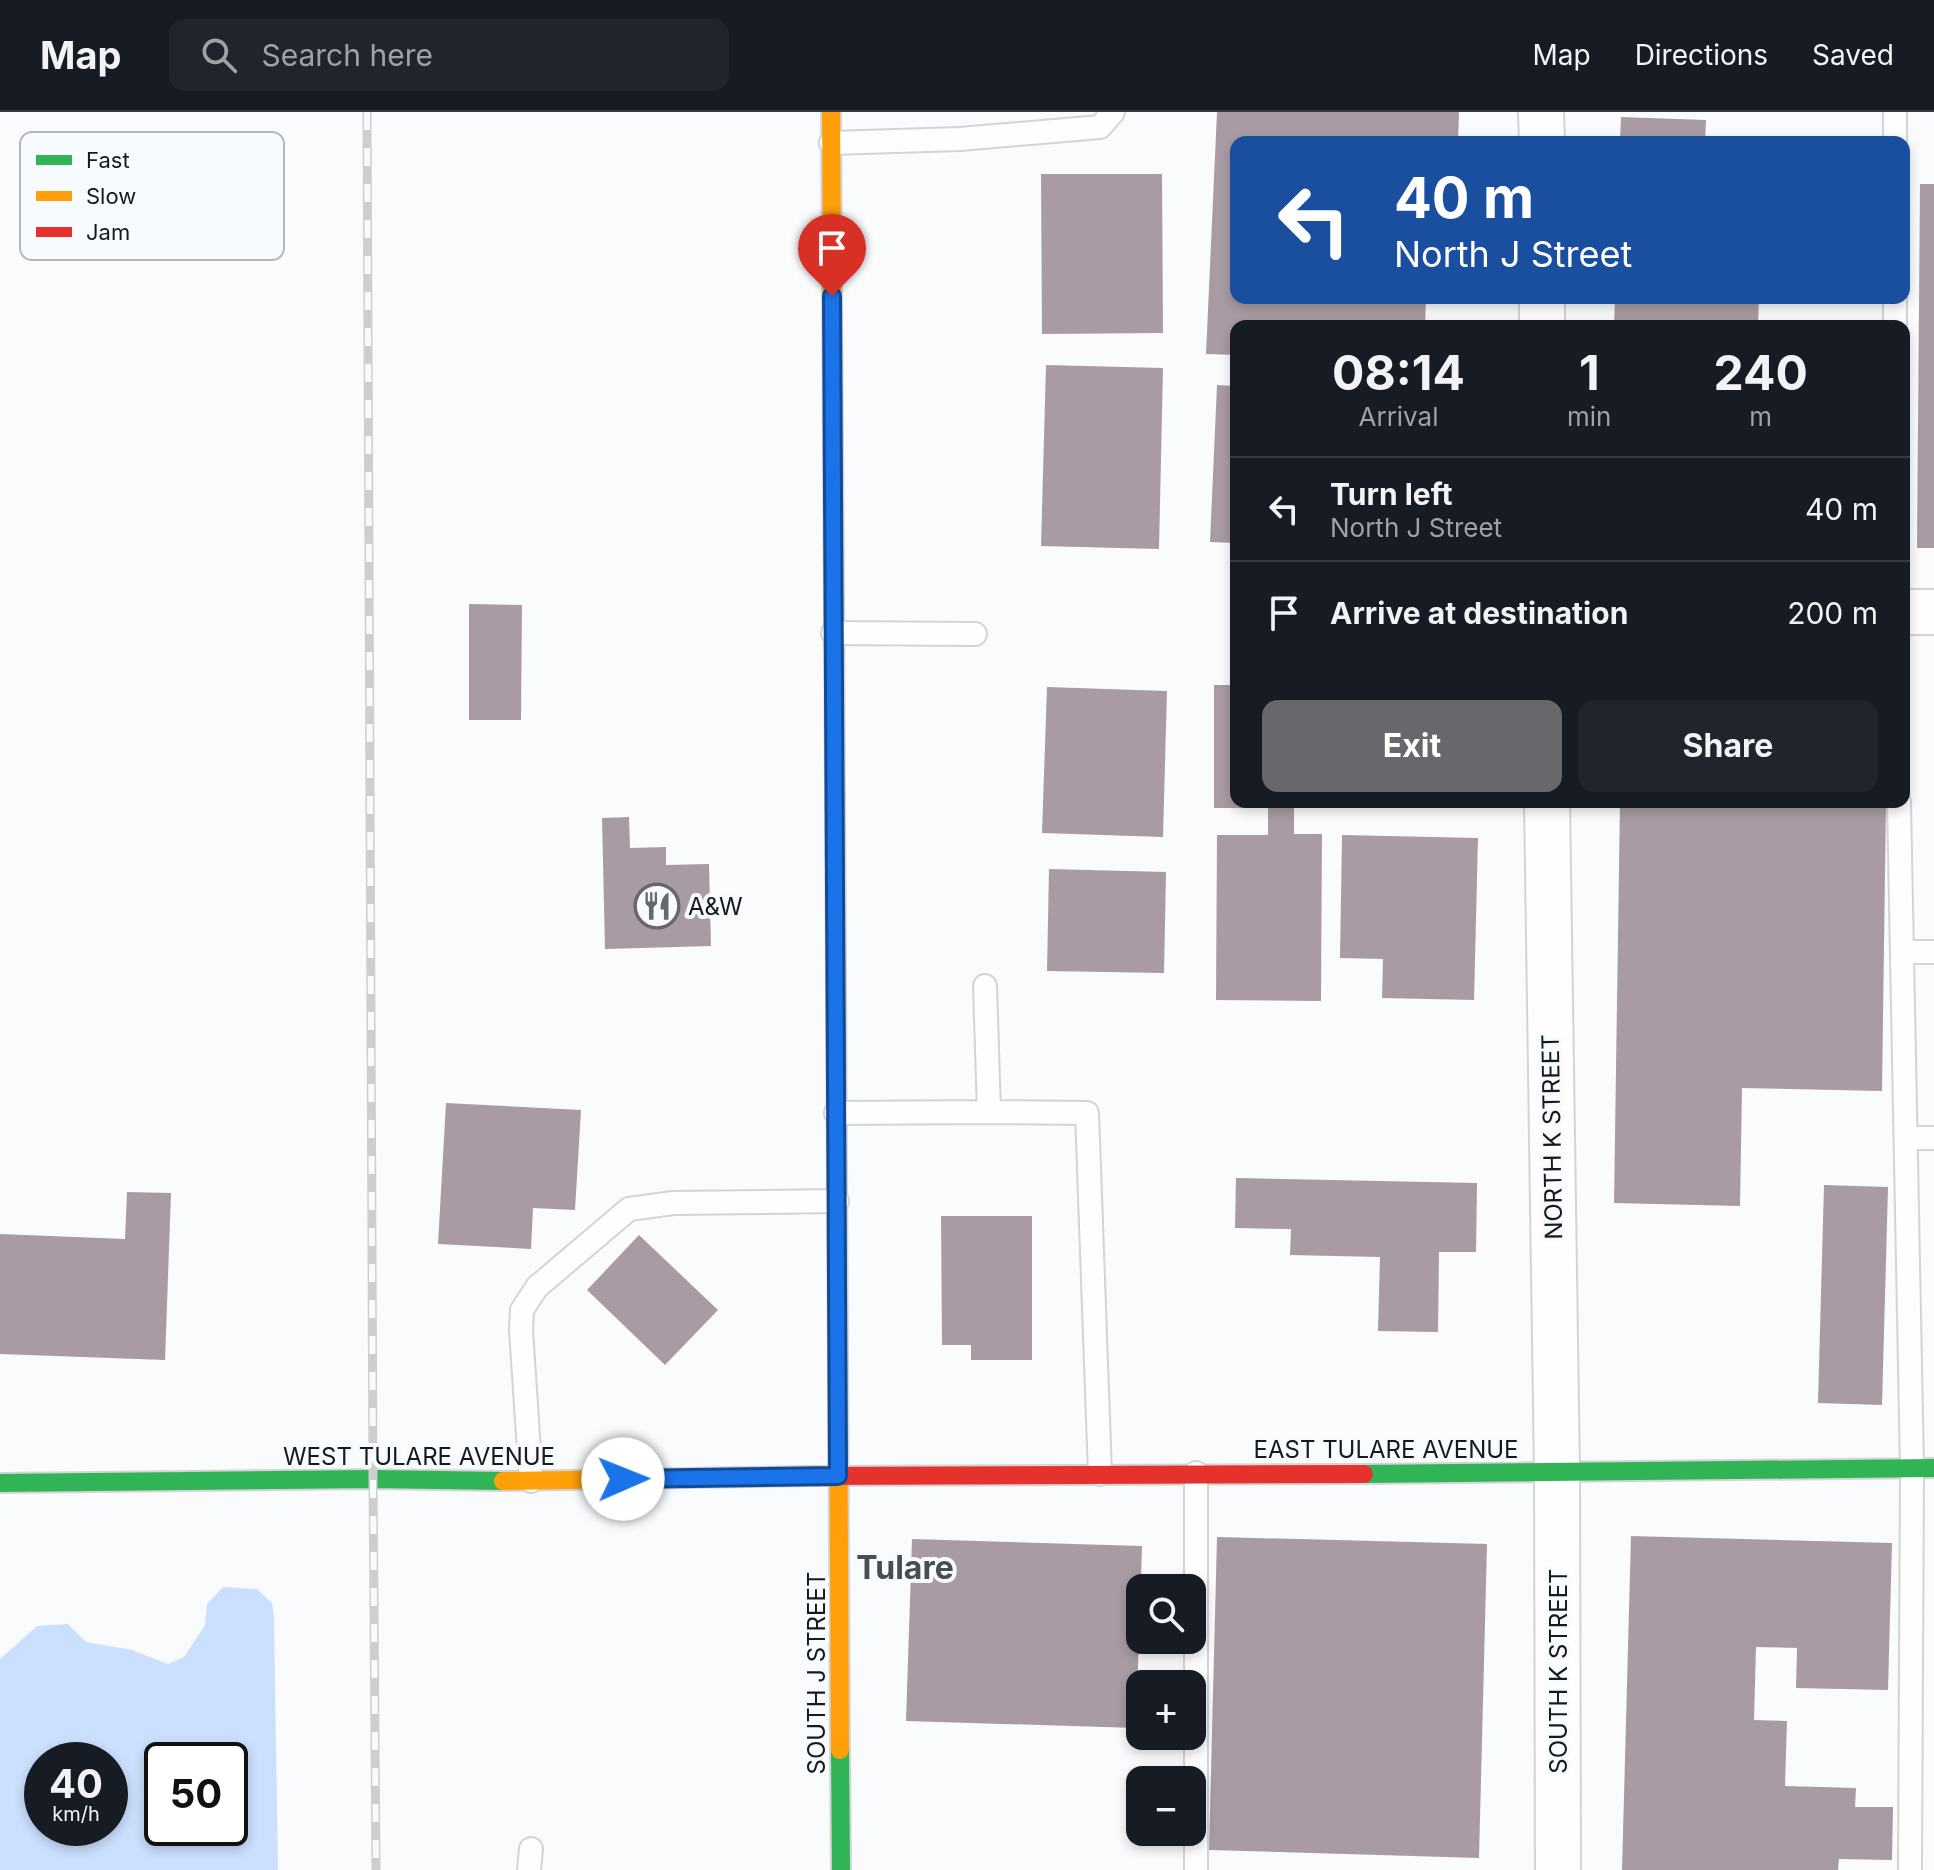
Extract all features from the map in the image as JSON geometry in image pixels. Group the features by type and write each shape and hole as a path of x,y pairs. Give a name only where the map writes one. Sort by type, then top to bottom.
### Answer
{"main road":[{"name":"SOUTH J STREET","path":"831,112 841,1870"},
{"name":"EAST TULARE AVENUE","path":"838,1476 1923,1468"},
{"name":"WEST TULARE AVENUE","path":"0,1483 373,1479 531,1481 838,1476"}],"street":[{"path":"1541,112 1542,136"},
{"path":"1910,612 1934,612"},
{"name":"NORTH K STREET","path":"1547,808 1557,1473"},
{"name":"SOUTH K STREET","path":"1557,1473 1558,1870"}],"lane":[{"path":"831,143 960,139 1100,127 1113,112"},
{"path":"1895,112 1895,136"},
{"path":"833,633 975,634"},
{"path":"1899,808 1906,1138 1923,1468 1910,1870"},
{"path":"1902,952 1934,952"},
{"path":"985,986 989,1112"},
{"path":"836,1113 1087,1113 1100,1474"},
{"path":"1906,1138 1934,1138"},
{"path":"531,1481 521,1330 522,1310 537,1287 629,1209 673,1203 837,1201"},
{"path":"1196,1473 1196,1870"}],"shaded area":[{"path":"223,1587 257,1589 272,1603 278,1870 0,1870 0,1659 37,1626 68,1624 86,1642 132,1650 168,1664 184,1657 205,1625 207,1604"}],"building":[{"path":"1217,112 1459,112 1458,136 1230,136 1230,304 1426,304 1425,320 1230,320 1230,355 1206,354"},
{"path":"1621,117 1706,120 1705,136 1620,136"},
{"path":"1041,174 1162,174 1163,333 1042,334"},
{"path":"1920,184 1934,184 1934,548 1917,548"},
{"path":"1615,304 1759,304 1758,320 1614,320"},
{"path":"1046,365 1163,368 1159,549 1041,546"},
{"path":"1217,385 1230,386 1230,543 1210,542"},
{"path":"469,604 522,605 521,720 469,720"},
{"path":"1214,685 1230,685 1230,808 1214,808"},
{"path":"1047,687 1167,691 1163,837 1042,833"},
{"path":"1268,808 1294,808 1294,834 1322,834 1321,1001 1216,1000 1217,835 1268,835"},
{"path":"1620,808 1886,808 1882,1091 1742,1088 1740,1206 1614,1203"},
{"name":"A&W","path":"629,817 630,848 666,847 666,865 709,864 711,946 605,949 602,818"},
{"path":"1342,835 1478,838 1474,1000 1382,998 1383,959 1340,958"},
{"path":"1049,869 1166,872 1164,973 1047,971"},
{"path":"446,1103 581,1110 575,1210 533,1208 531,1249 438,1244"},
{"path":"1236,1178 1477,1183 1476,1252 1439,1252 1438,1332 1378,1331 1380,1257 1290,1255 1291,1229 1235,1228"},
{"path":"1824,1185 1888,1187 1882,1405 1818,1403"},
{"path":"127,1192 171,1193 165,1360 0,1354 0,1234 125,1239"},
{"path":"941,1216 1032,1216 1032,1360 971,1360 971,1345 942,1345"},
{"path":"639,1235 718,1310 665,1365 587,1290"},
{"path":"1631,1536 1892,1543 1888,1690 1796,1688 1797,1648 1756,1647 1754,1720 1787,1721 1785,1786 1856,1788 1855,1807 1893,1807 1892,1860 1839,1859 1838,1870 1622,1870"},
{"path":"1217,1537 1487,1544 1479,1858 1209,1850"},
{"path":"912,1539 1142,1546 1141,1574 1126,1574 1126,1654 1138,1654 1138,1670 1126,1670 1126,1728 906,1721"}],"railway":[{"path":"367,112 376,1870"}],"traffic: fast":[{"path":"834,594 838,1361"},
{"path":"1364,1474 1934,1468"},
{"path":"0,1483 373,1479 503,1481"},
{"path":"840,1750 841,1870"}],"traffic: slow":[{"path":"831,112 834,594"},
{"path":"838,1361 840,1750"},
{"path":"503,1481 808,1476"}],"traffic: jam":[{"path":"808,1476 1364,1474"}],"place":[{"name":"A&W","path":"657,906"}],"district":[{"name":"Tulare","path":"905,1567"}],"route":[{"path":"623,1479 838,1476 832,296"}]}
